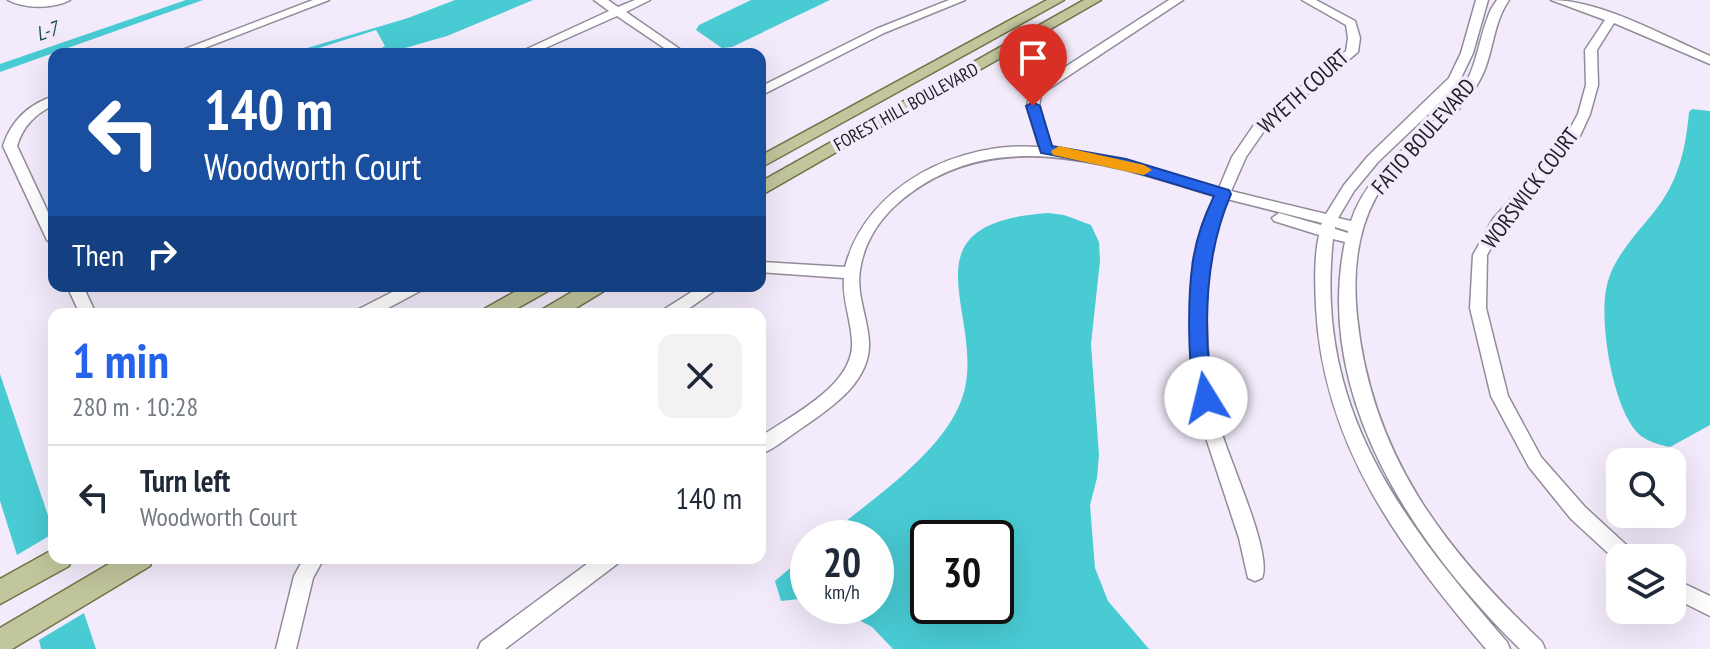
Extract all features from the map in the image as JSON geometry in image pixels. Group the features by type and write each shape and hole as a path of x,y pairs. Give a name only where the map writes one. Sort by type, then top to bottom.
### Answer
{"main road":[{"name":"FOREST HILL BOULEVARD","path":"766,160 1057,0"},
{"name":"FOREST HILL BOULEVARD","path":"766,187 1094,0"},
{"path":"502,308 530,292"},
{"path":"560,308 587,292"},
{"path":"0,592 49,564"},
{"path":"0,642 131,564"}],"street":[{"path":"14,0 32,4 64,0"},
{"path":"194,48 323,0"},
{"path":"600,0 672,48"},
{"path":"536,48 644,0"},
{"path":"766,89 880,31 959,0"},
{"path":"1046,150 1033,106 1035,92 1177,0"},
{"name":"WYETH COURT","path":"1255,572 1249,538 1212,429 1200,367 1201,262 1210,223 1239,157 1261,125 1352,52 1354,38 1351,23 1308,0"},
{"name":"FATIO BOULEVARD","path":"1327,226 1344,195 1388,142 1443,93 1460,69 1482,0"},
{"name":"FATIO BOULEVARD","path":"1503,0 1494,10 1484,59 1471,86 1379,179 1354,234 1348,310 1364,401 1401,484 1443,546 1484,596 1535,649"},
{"path":"1557,0 1608,17"},
{"path":"1575,0 1710,60"},
{"name":"WORSWICK COURT","path":"1608,17 1591,50 1592,85 1584,114 1571,140 1498,223 1480,255 1478,308 1500,396 1535,462 1578,513 1612,544"},
{"path":"48,104 23,120 13,133 10,146 48,227"},
{"path":"766,443 841,387 856,367 861,346 851,273 864,236 881,210 905,189 934,171 968,159 1009,151 1046,150 1126,164 1223,194 1240,206 1354,234"},
{"path":"1327,226 1323,318 1334,390 1371,482 1432,572 1500,649"},
{"path":"766,267 851,273"},
{"path":"375,308 405,292"},
{"path":"678,308 704,292"},
{"path":"286,649 304,576 311,564"},
{"path":"488,649 602,564"},
{"path":"1686,594 1710,606"}],"water":[{"path":"455,0 533,0 447,36 405,48 381,48 385,46 376,30 319,48 307,48 408,18"},
{"path":"751,0 830,0 732,47 722,48 696,30 699,25"},
{"path":"1692,109 1710,111 1710,425 1670,447 1641,436 1631,425 1623,408 1606,342 1605,300 1616,263 1673,182"},
{"path":"1048,213 1091,225 1099,242 1100,261 1091,344 1099,455 1090,505 1095,568 1108,601 1149,649 893,649 866,624 894,624 894,520 848,520 918,461 934,444 959,406 967,375 958,283 960,257 973,236 1000,221"},
{"path":"0,374 48,515 48,537 17,555 0,501"},
{"path":"790,568 790,600 781,601 775,581"},
{"path":"84,613 96,649 41,649 39,640"}],"waterway":[{"name":"L-7","path":"58,48 197,0"},
{"name":"L-7","path":"0,68 48,51"}],"slow traffic":[{"path":"1059,151 1144,170"}],"route":[{"path":"1033,106 1046,150 1126,164 1223,194 1210,223 1201,262 1200,367 1206,398"}]}
